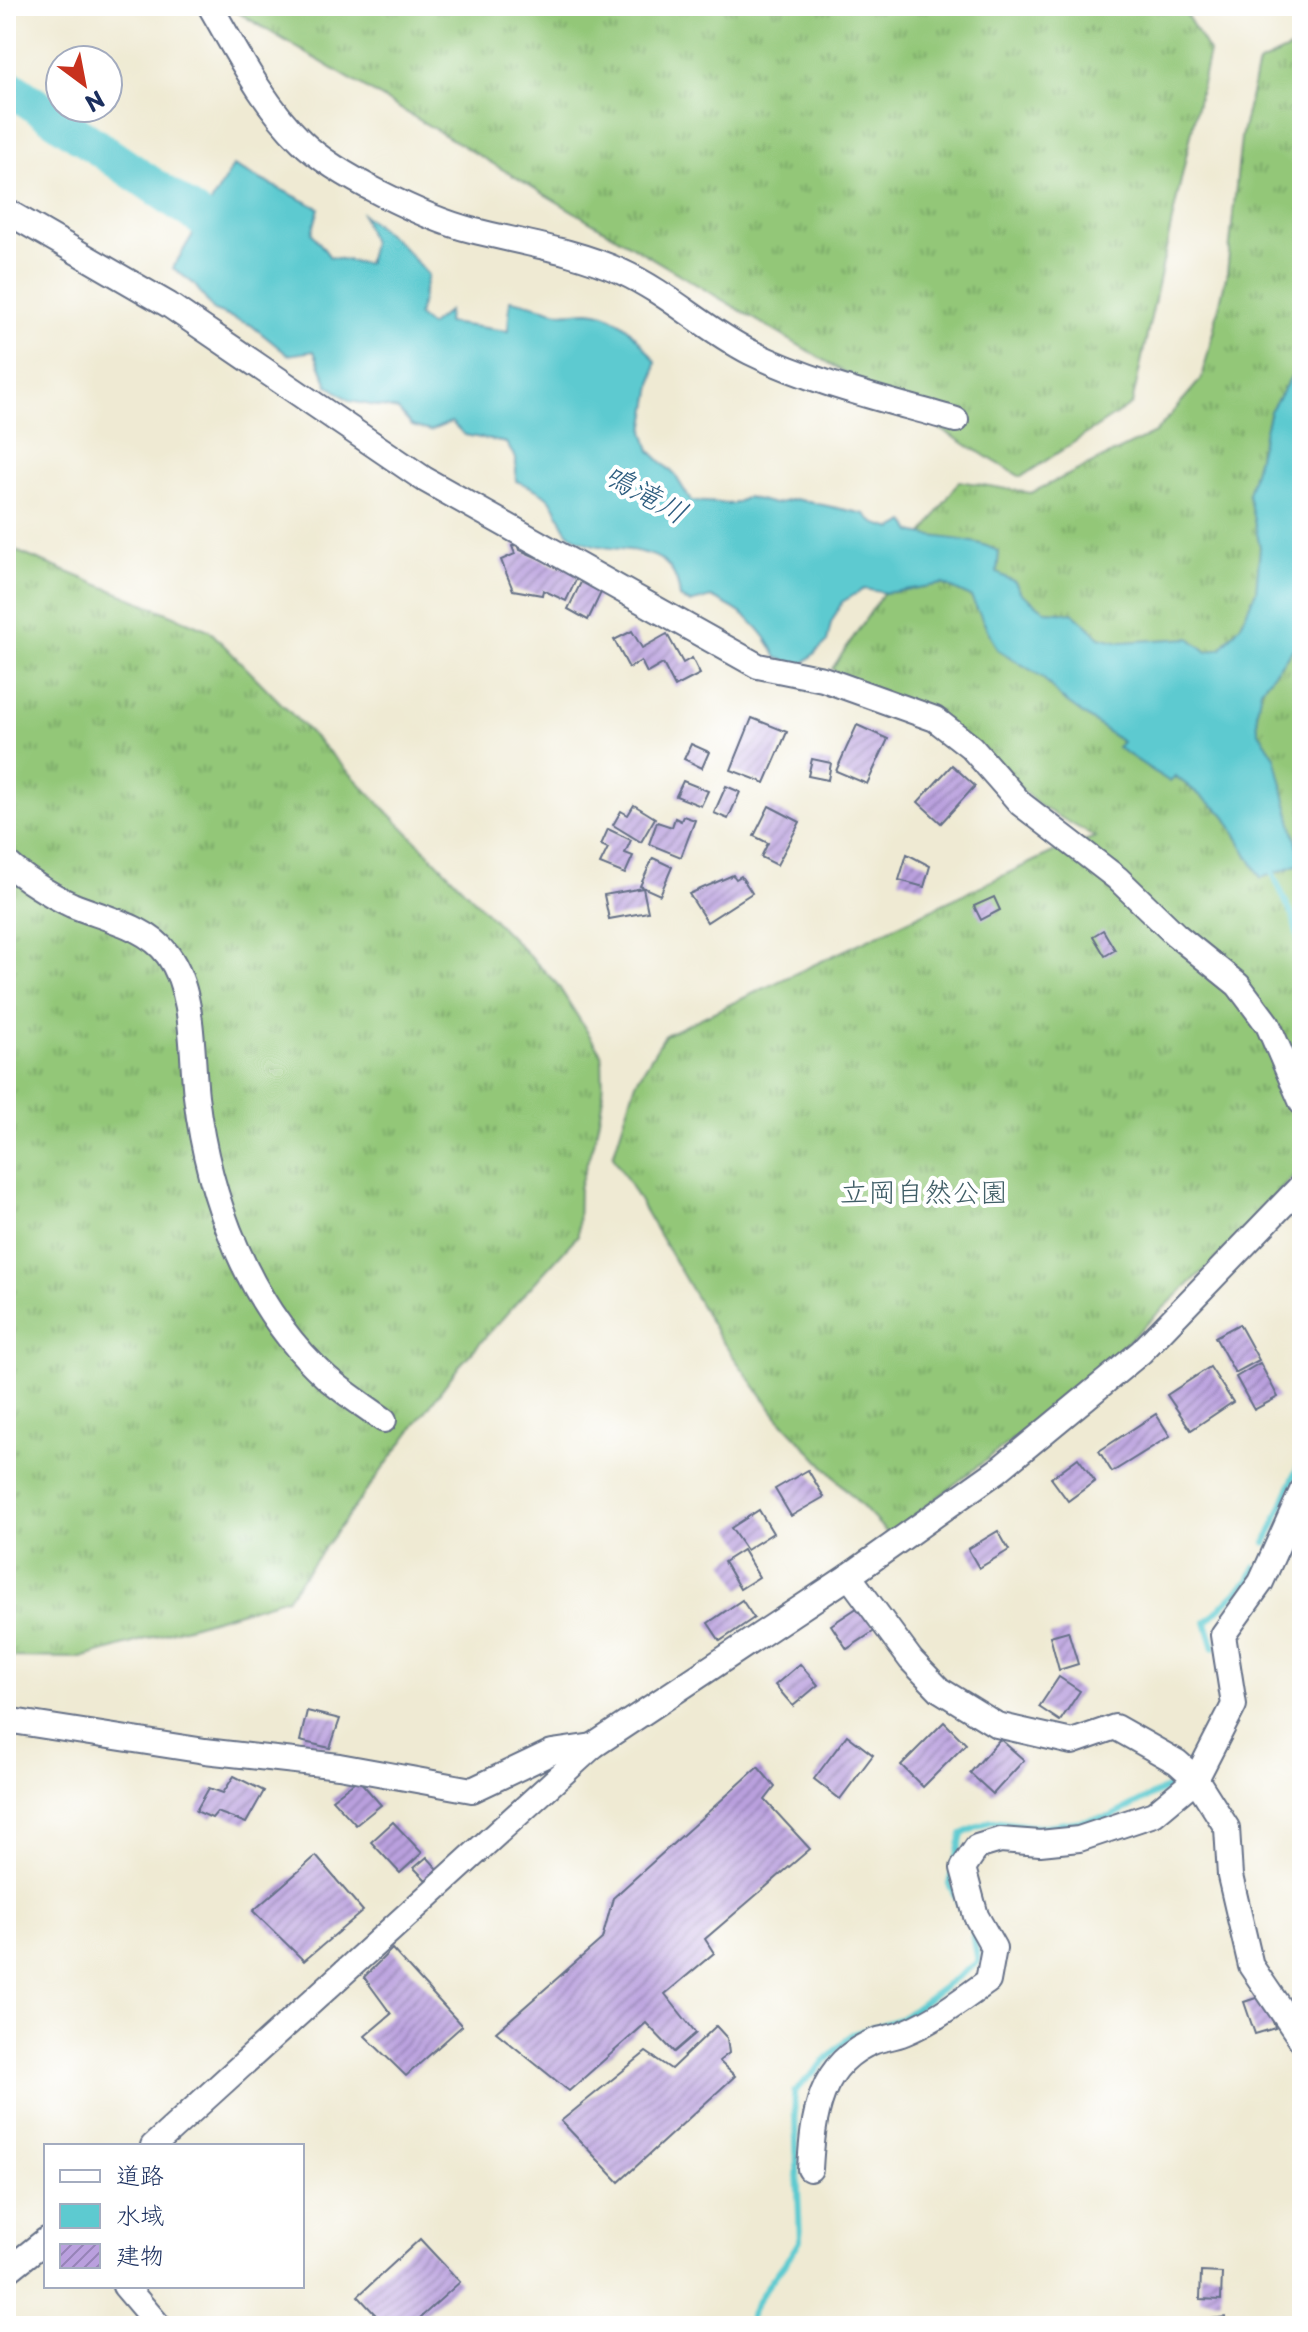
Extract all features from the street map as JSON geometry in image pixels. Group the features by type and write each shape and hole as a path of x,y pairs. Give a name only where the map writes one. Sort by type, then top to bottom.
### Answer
{"street":[{"path":"210,6 258,89 302,142 356,178 411,208 469,229 552,246 622,272 659,292 709,329 753,353 820,381 956,420"},
{"path":"6,211 169,305 424,479 758,666 823,679 935,719 971,747 1021,804 1117,878 1176,935 1238,985 1268,1025 1302,1103"},
{"path":"8,869 69,903 142,933 167,953 182,981 200,1128 229,1227 248,1276 286,1335 326,1377 384,1420"},
{"path":"155,2144 593,1746 849,1576 997,1471 1141,1352 1302,1185"},
{"path":"810,2169 813,2116 831,2073 853,2053 874,2042 904,2034 988,1981 994,1948 976,1916 963,1868 977,1847 1000,1840 1040,1843 1079,1839 1154,1814 1196,1779 1234,1705 1223,1635 1261,1582 1302,1491"},
{"path":"849,1576 911,1660 940,1690 997,1725 1072,1742 1115,1727 1177,1762 1196,1779 1227,1828 1230,1876 1251,1966 1302,2041"},
{"path":"6,1720 133,1741 339,1766 472,1790 552,1752 593,1746"},
{"path":"6,2272 44,2242"},
{"path":"127,2288 159,2326"}],"green space":[{"path":"227,6 1181,6 1209,52 1132,404 1021,477"},
{"name":"立岡自然公園","path":"1302,43 1302,1167 1218,1257 1074,1392 889,1535 777,1416 719,1337 613,1156 636,1082 665,1035 1051,853 1095,837 1040,806 1006,775 832,669 959,481 1031,493 1155,433 1202,378 1227,273 1241,138 1258,64"},
{"path":"6,530 16,551 209,630 557,984 602,1055 603,1097 596,1134 579,1188 578,1235 460,1365 287,1598 81,1658 6,1657"}],"water":[{"path":"233,166 319,208 312,233 330,257 367,264 372,243 362,214 402,246 428,275 418,316 430,326 448,311 447,323 508,331 510,300 562,313 600,313 619,322 636,336 656,362 644,431 650,451 675,475 691,501 733,504 747,497 774,504 795,499 865,514 874,523 893,529 906,522 912,532 989,547 999,552 997,573 1015,582 1021,593 1046,611 1073,613 1100,637 1120,642 1190,638 1207,652 1221,648 1241,624 1256,591 1260,547 1248,494 1270,411 1299,364 1302,347 1302,638 1261,689 1257,711 1258,730 1275,757 1302,863 1261,878 1224,814 1175,776 1170,782 1117,747 1122,742 1062,699 1042,677 997,649 971,597 943,584 886,593 864,589 842,602 831,623 827,642 802,665 777,658 758,628 732,608 711,597 690,603 680,598 675,577 666,563 637,551 585,542 570,534 546,496 516,481 516,459 506,443 465,435 451,422 430,431 412,426 398,410 350,401 328,385 314,351 288,355 251,325 214,311 194,284 173,268"}],"building":[{"path":"518,544 520,550 558,567 585,561 566,601 543,590 542,595 513,590 501,560 515,554 512,546"},
{"path":"585,574 605,584 588,620 568,609"},
{"path":"632,631 642,648 667,634 683,663 692,658 700,674 675,687 663,664 647,673 641,661 629,668 614,640"},
{"path":"752,718 787,732 765,783 731,770"},
{"path":"857,725 888,739 867,784 836,771"},
{"path":"691,744 709,752 702,768 684,759"},
{"path":"812,759 831,763 828,780 808,776"},
{"path":"952,765 975,786 941,823 918,802"},
{"path":"683,781 708,791 701,806 676,796"},
{"path":"726,786 740,792 728,819 714,813"},
{"path":"634,805 655,818 641,842 613,825 621,811 628,815"},
{"path":"769,806 800,822 777,865 761,857 768,843 754,836"},
{"path":"683,816 695,820 681,857 649,844 657,822 672,827 675,818 681,821"},
{"path":"608,829 631,840 625,853 633,856 625,874 600,864 608,848 601,845"},
{"path":"907,854 930,866 924,887 899,880"},
{"path":"653,858 672,867 660,895 640,886"},
{"path":"733,875 736,879 741,876 752,893 707,922 689,894"},
{"path":"643,888 648,912 609,919 604,895"},
{"path":"994,897 1000,910 981,920 974,906"},
{"path":"1103,930 1115,950 1105,956 1093,936"},
{"path":"1239,1324 1259,1360 1235,1373 1215,1337"},
{"path":"1260,1363 1278,1397 1254,1410 1236,1377"},
{"path":"1210,1367 1233,1402 1191,1430 1167,1395"},
{"path":"1156,1414 1170,1436 1112,1472 1099,1451"},
{"path":"1078,1458 1095,1481 1068,1501 1051,1478"},
{"path":"808,1470 824,1497 791,1516 775,1489"},
{"path":"759,1510 773,1533 746,1550 731,1528"},
{"path":"998,1531 1009,1550 979,1568 968,1549"},
{"path":"743,1550 759,1577 740,1589 724,1562"},
{"path":"742,1600 754,1618 720,1641 708,1623"},
{"path":"860,1606 876,1630 847,1649 831,1625"},
{"path":"1068,1631 1078,1664 1059,1670 1050,1636"},
{"path":"800,1664 818,1685 793,1706 775,1685"},
{"path":"1059,1677 1080,1691 1060,1721 1039,1707"},
{"path":"307,1711 340,1719 330,1748 300,1741"},
{"path":"944,1722 966,1744 923,1787 901,1765"},
{"path":"847,1735 873,1755 840,1799 814,1779"},
{"path":"1000,1739 1024,1760 993,1794 970,1773"},
{"path":"758,1767 775,1787 765,1800 810,1849 705,1939 714,1953 665,1994 696,2033 674,2052 646,2023 569,2091 496,2032 602,1939 613,1898"},
{"path":"234,1776 264,1791 246,1823 217,1812 212,1818 196,1811 209,1788 223,1793"},
{"path":"358,1779 381,1805 356,1825 332,1799"},
{"path":"393,1822 422,1853 400,1873 371,1842"},
{"path":"316,1856 363,1911 304,1961 253,1911"},
{"path":"427,1857 438,1869 426,1880 414,1868"},
{"path":"392,1949 462,2026 406,2076 365,2036 391,2014 364,1977"},
{"path":"1265,1995 1275,2028 1255,2034 1244,2002"},
{"path":"716,2026 727,2038 729,2053 719,2061 735,2076 619,2182 561,2121 646,2052 671,2069"},
{"path":"420,2239 460,2282 411,2326 386,2326 358,2296"},
{"path":"1201,2272 1222,2273 1221,2300 1200,2299"},
{"path":"1225,2317 1227,2326 1204,2326 1203,2320"}],"waterway":[{"name":"鳴滝川","path":"6,85 243,247"},
{"path":"1270,867 1293,918 1302,954"},
{"path":"1266,1543 1302,1457"},
{"path":"1214,1648 1206,1622 1249,1580 1255,1567"},
{"path":"965,1916 949,1884 962,1834 991,1821 1038,1827 1110,1817 1176,1783"},
{"path":"747,2326 765,2290 800,2240 794,2092 852,2034 902,2018 978,1962 973,1934"}]}
